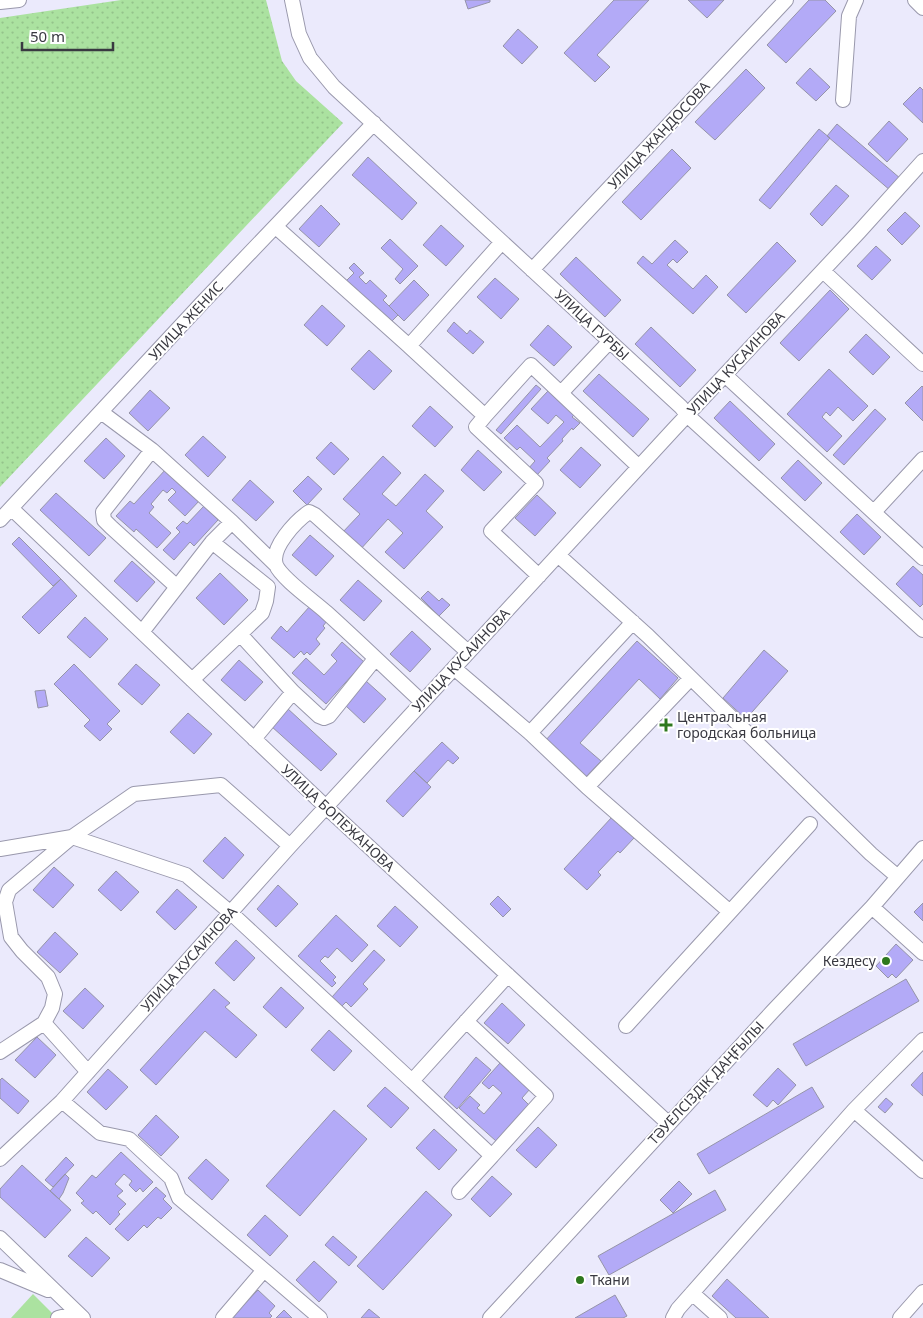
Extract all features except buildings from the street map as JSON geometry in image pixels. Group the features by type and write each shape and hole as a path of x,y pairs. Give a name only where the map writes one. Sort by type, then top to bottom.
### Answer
{"street":[{"path":"0,2 19,0"},
{"name":"УЛИЦА ГУРБЫ","path":"292,0 298,34 310,58 334,87 610,341 687,415 923,630"},
{"name":"УЛИЦА ЖАНДОСОВА","path":"532,270 786,0"},
{"path":"843,100 849,16 856,0"},
{"path":"915,0 923,8"},
{"name":"УЛИЦА ЖЕНИС","path":"0,520 202,303 374,123"},
{"name":"УЛИЦА КУСАИНОВА","path":"0,1159 62,1101 290,846 923,161"},
{"path":"276,227 485,416"},
{"path":"409,346 502,242"},
{"path":"823,270 923,364"},
{"path":"561,393 610,341"},
{"path":"538,576 491,531 536,483 476,427 531,365 639,467"},
{"path":"725,374 923,558"},
{"path":"101,412 152,450 232,522 284,575 422,702"},
{"path":"152,450 103,512 104,520 178,587"},
{"path":"874,512 923,459"},
{"name":"УЛИЦА БОПЕЖАНОВА","path":"12,509 326,807 669,1124"},
{"path":"276,565 276,553 282,540 303,516 309,512 316,515 468,652"},
{"path":"142,632 212,542 232,522"},
{"path":"192,680 262,613 266,601 268,587 212,542"},
{"path":"558,555 633,622 865,848 898,877"},
{"path":"530,733 633,622"},
{"path":"240,634 293,692 319,716 324,718 329,716 376,659"},
{"path":"454,668 530,733 588,787 730,912"},
{"path":"588,787 691,678"},
{"path":"254,739 293,692"},
{"path":"0,1052 44,1023 52,1008 55,994 48,977 11,937 5,902 9,890 72,837 134,794 221,785 290,846"},
{"path":"626,1026 810,824"},
{"path":"0,849 72,837 186,874 231,913 492,1156"},
{"name":"ТӘУЕЛСІЗДІК ДАҢҒЫЛЫ","path":"490,1318 773,1010 872,907 923,848"},
{"path":"872,907 923,952"},
{"path":"412,1081 508,975"},
{"path":"459,1192 546,1096 466,1021"},
{"path":"44,1023 88,1072"},
{"path":"673,1318 678,1309 854,1110 923,1040"},
{"path":"62,1101 100,1133 129,1138 171,1178 178,1198 320,1318"},
{"path":"854,1110 923,1171"},
{"path":"0,1238 80,1315"},
{"path":"0,1270 58,1295"},
{"path":"223,1318 264,1270"},
{"path":"900,1318 923,1292"},
{"path":"692,1293 720,1318"},
{"path":"58,1318 80,1315"}],"green space":[{"path":"121,0 266,0 282,61 296,81 343,123 0,487 0,18"},
{"path":"33,1294 57,1318 11,1318"}],"place":[{"name":"Центральная городская больница","path":"666,725"},
{"name":"Кездесу","path":"886,961"},
{"name":"Ткани","path":"580,1280"}]}
